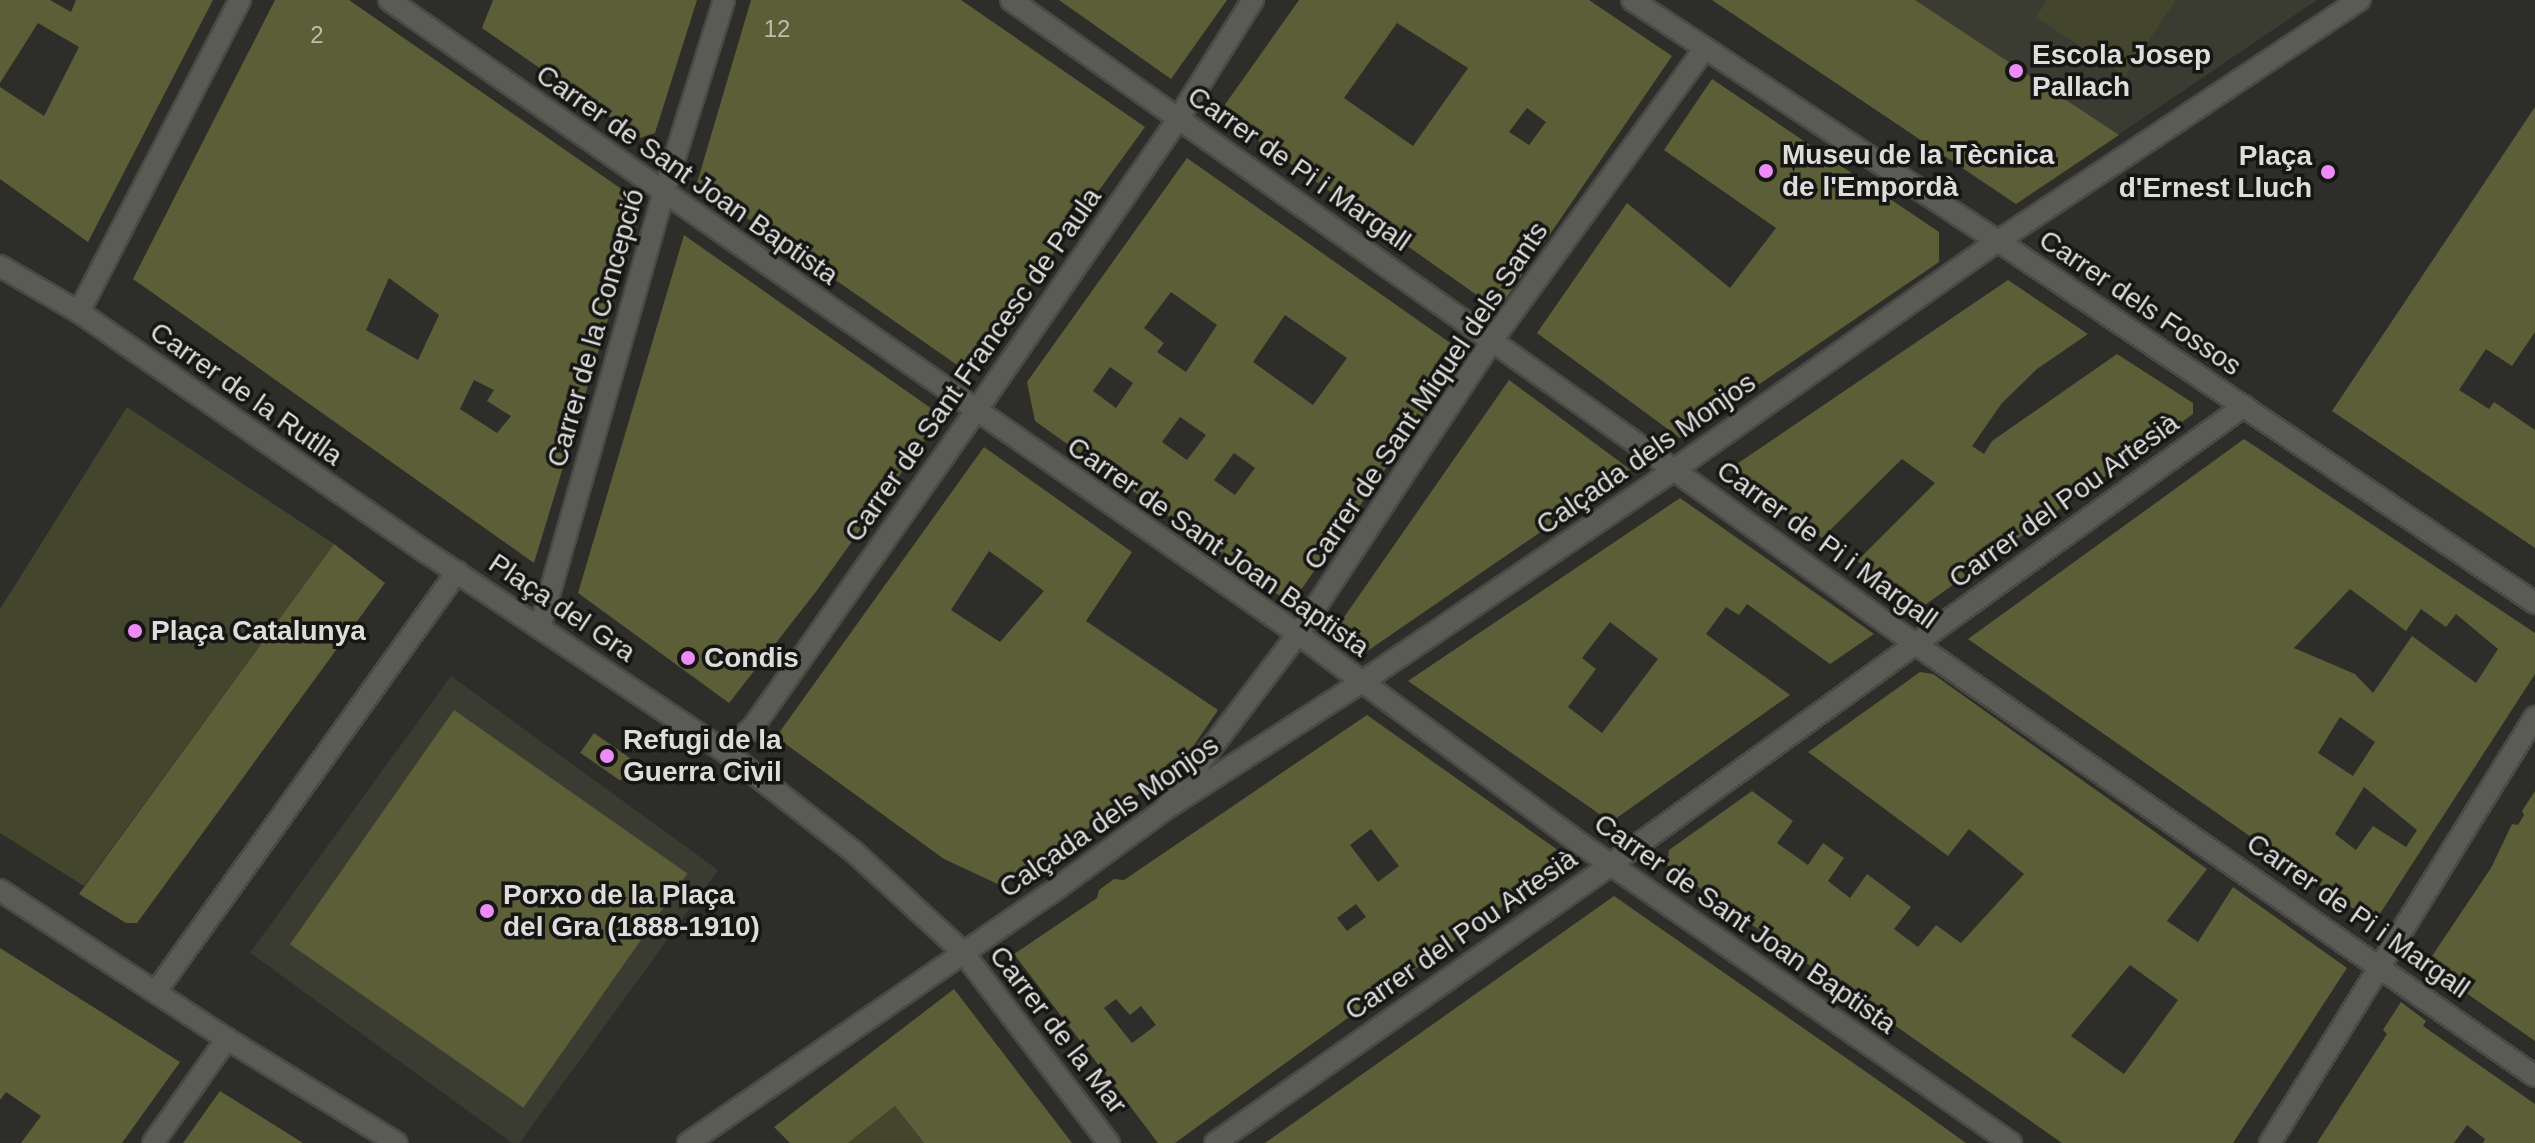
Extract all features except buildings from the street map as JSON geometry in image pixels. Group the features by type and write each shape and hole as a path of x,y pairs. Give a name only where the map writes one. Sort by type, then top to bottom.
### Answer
{"street":[{"path":"79,312 240,0"},
{"name":"Carrer de Sant Joan Baptista","path":"389,0 1298,634 1610,865 2011,1143"},
{"name":"Carrer de la Concepció","path":"540,627 664,192 724,0"},
{"name":"Carrer de Pi i Margall","path":"1011,0 1493,339 1914,643 2382,966 2535,1076"},
{"name":"Carrer de Sant Francesc de Paula","path":"726,752 753,727 976,411 1178,119 1253,0"},
{"name":"Carrer dels Fossos","path":"1632,0 1998,241 2535,603"},
{"name":"Calçada dels Monjos","path":"962,951 1048,895 1164,810 1362,682 1674,470 1998,241 2360,0"},
{"name":"Carrer de Sant Miquel dels Sants","path":"1164,810 1298,634 1493,339 1704,50"},
{"name":"Carrer de la Rutlla","path":"0,266 79,312 457,572"},
{"name":"Carrer del Pou Artesià","path":"1215,1143 1610,865 2244,406"},
{"name":"Plaça del Gra","path":"157,990 457,572 726,752 854,852 962,951"},
{"path":"2270,1143 2535,717"},
{"path":"0,890 157,990 227,1039 397,1143"},
{"path":"693,1142 962,951"},
{"name":"Carrer de la Mar","path":"962,951 1109,1143"},
{"path":"153,1143 227,1039"}],"shaded area":[{"name":"Escola Josep Pallach","path":"1713,0 2317,0 2016,204"},
{"path":"451,676 718,870 520,1143 512,1143 250,953"}],"green space":[{"path":"2047,0 2176,0 2125,76 2036,17"},
{"name":"Plaça Catalunya","path":"127,407 334,544 84,886 0,833 0,609"},
{"path":"895,1106 924,1143 848,1143"}],"place":[{"name":"Escola Josep Pallach","path":"2016,71"},
{"name":"Museu de la Tècnica de l'Empordà","path":"1766,171"},
{"name":"Plaça d'Ernest Lluch","path":"2328,172"},
{"name":"Plaça Catalunya","path":"135,631"},
{"name":"Condis","path":"688,658"},
{"name":"Refugi de la Guerra Civil","path":"607,756"},
{"name":"Porxo de la Plaça del Gra (1888-1910)","path":"487,911"}]}
